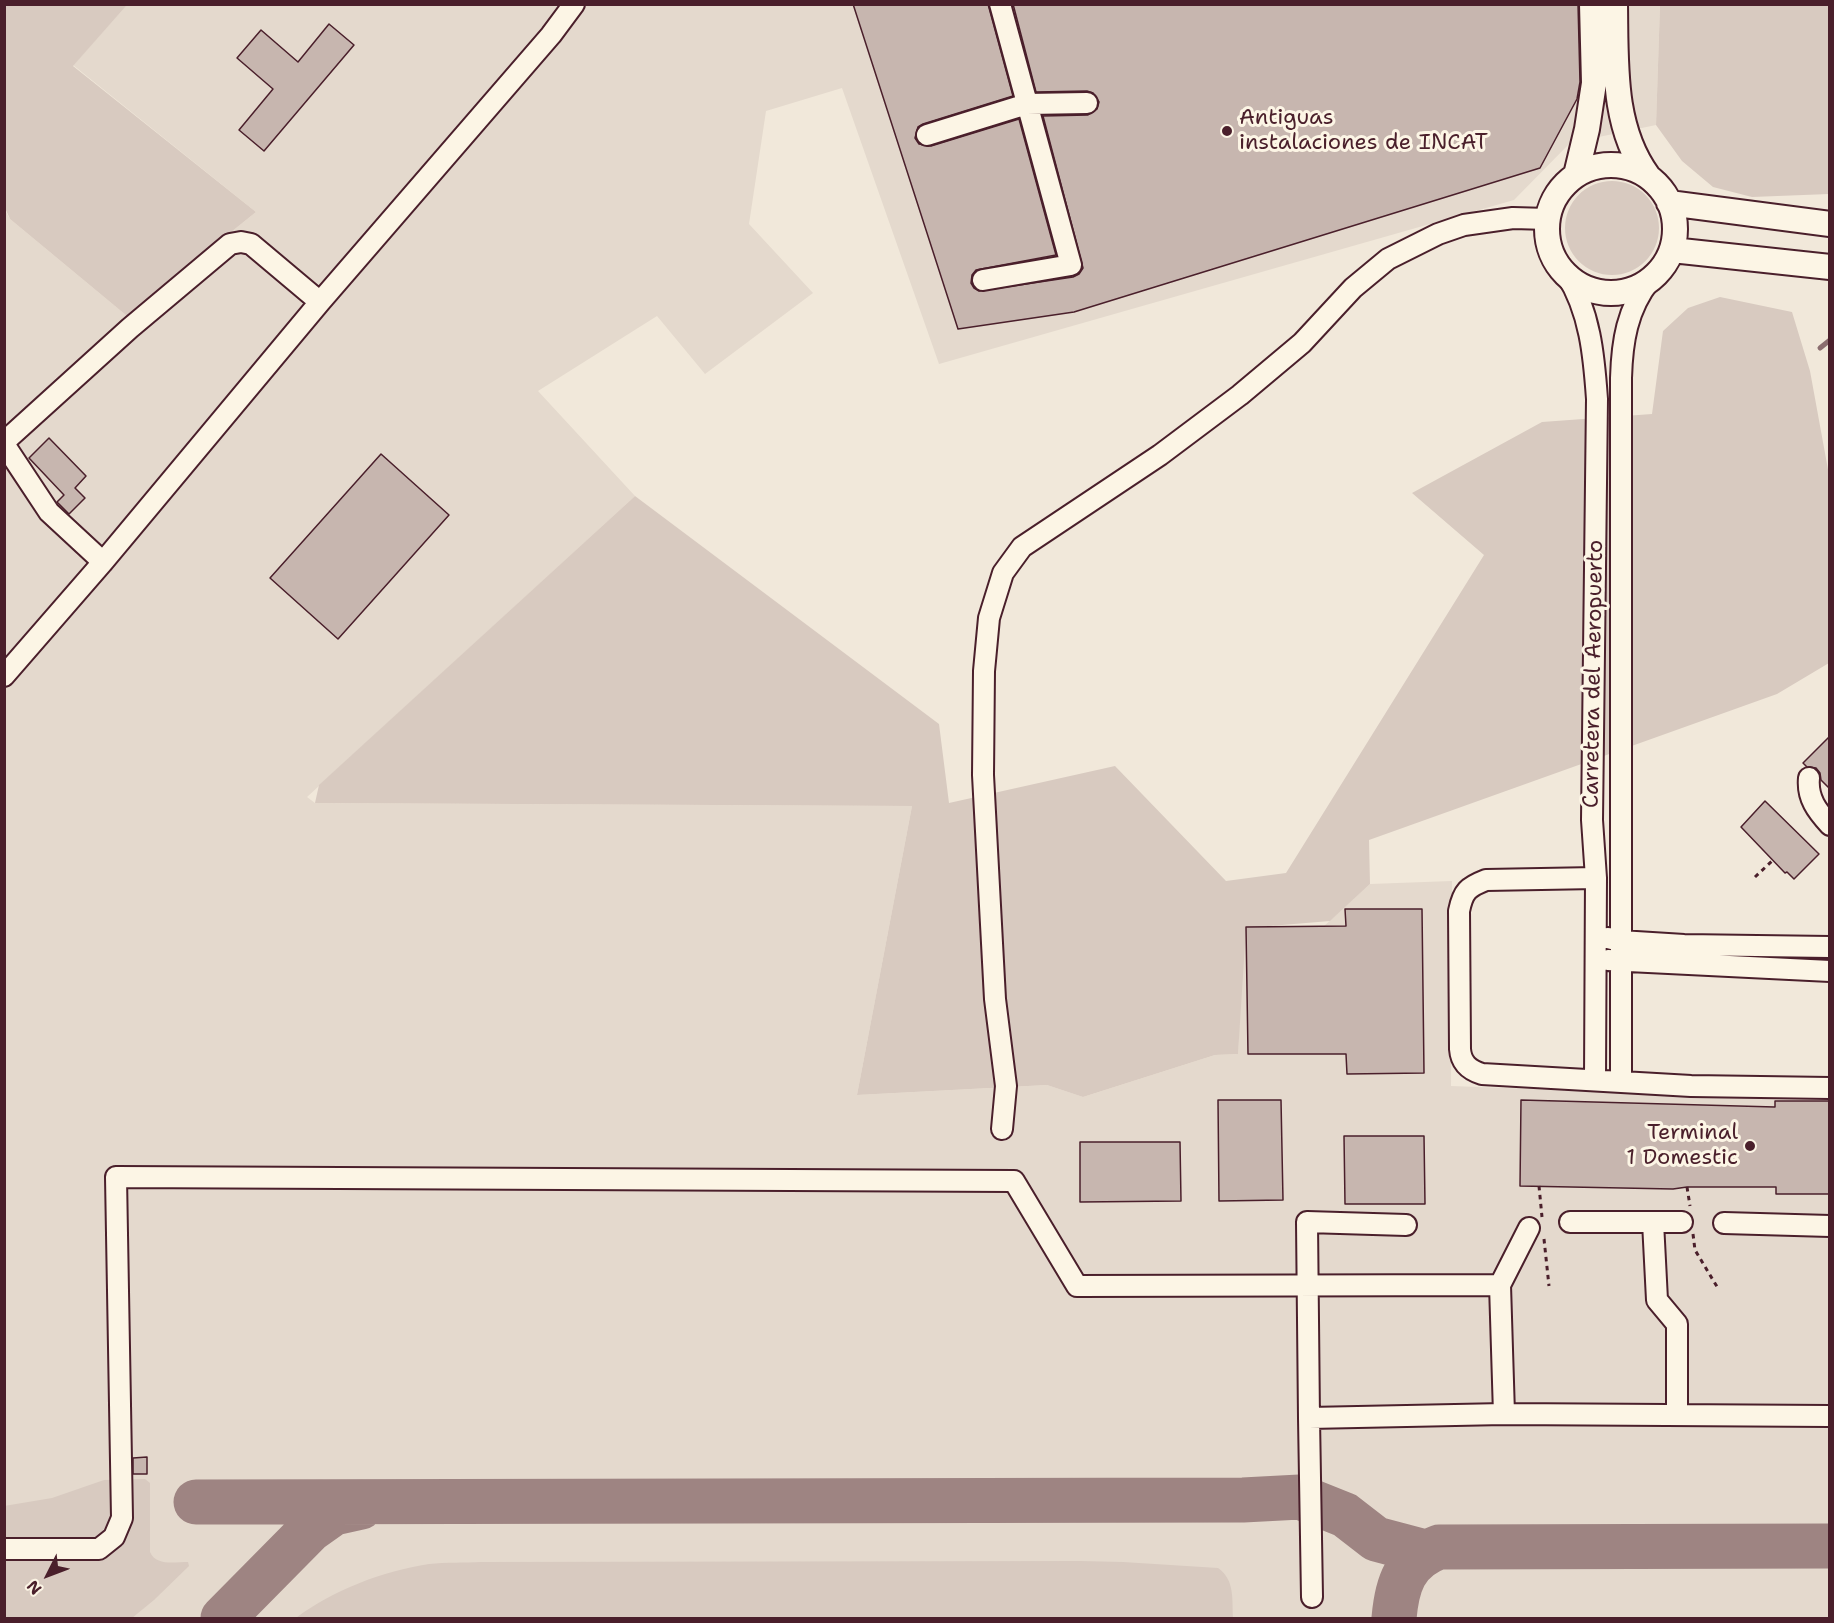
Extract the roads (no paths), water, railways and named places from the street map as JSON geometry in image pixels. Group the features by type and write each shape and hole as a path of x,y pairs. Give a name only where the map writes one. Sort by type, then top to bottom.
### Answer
{"main road":[{"path":"1576,175 1587,129 1594,83 1592,4"},
{"path":"1615,4 1618,87 1622,120 1637,162 1662,190 1669,204 1675,221 1672,250 1661,269 1650,280 1634,289 1616,293 1598,291 1581,285 1566,274 1554,258 1548,239 1548,219 1553,202 1563,187 1576,175 1593,167 1612,165 1631,168 1648,176"},
{"path":"1669,204 1830,224"},
{"path":"1672,250 1830,267"}],"street":[{"path":"4,676 103,562 320,302 551,35 574,4"},
{"path":"983,279 1071,266 1000,4"},
{"path":"927,135 1027,104 1088,103"},
{"path":"1002,1130 1006,1086 995,999 983,775 984,671 989,618 1003,573 1022,547 1160,455 1240,395 1302,343 1353,288 1388,259 1438,234 1464,225 1513,218 1548,219"},
{"path":"103,562 49,512 4,443 130,328 230,244 241,242 250,244 320,302"},
{"name":"Carretera del Aeropuerto","path":"1566,274 1573,285 1587,321 1594,356 1597,399 1592,820 1596,878 1595,1079"},
{"name":"Carretera del Aeropuerto","path":"1621,1081 1622,357 1625,332 1632,309 1650,280"},
{"path":"1809,778 1808,789 1812,802 1830,825"},
{"path":"1596,878 1486,880 1472,885 1466,891 1459,910 1460,1049 1463,1063 1473,1072 1691,1086 1830,1088"},
{"path":"1596,936 1620,951 1830,971"},
{"path":"1596,960 1620,951 1684,945 1830,947"},
{"path":"4,1549 99,1550 114,1537 122,1518 116,1177 1014,1181 1077,1286 1500,1285"},
{"path":"1570,1222 1688,1220"},
{"path":"1312,1597 1306,1285 1307,1222 1406,1225"},
{"path":"1653,1222 1657,1300 1677,1324 1677,1415"},
{"path":"1724,1223 1830,1226"},
{"path":"1504,1414 1500,1285 1529,1228"},
{"path":"1309,1418 1504,1414 1830,1416"}],"waterway":[{"path":"1820,348 1830,340"}],"place":[{"name":"Antiguas instalaciones de INCAT","path":"1227,131"},
{"name":"Terminal 1 Domestic","path":"1750,1146"}]}
